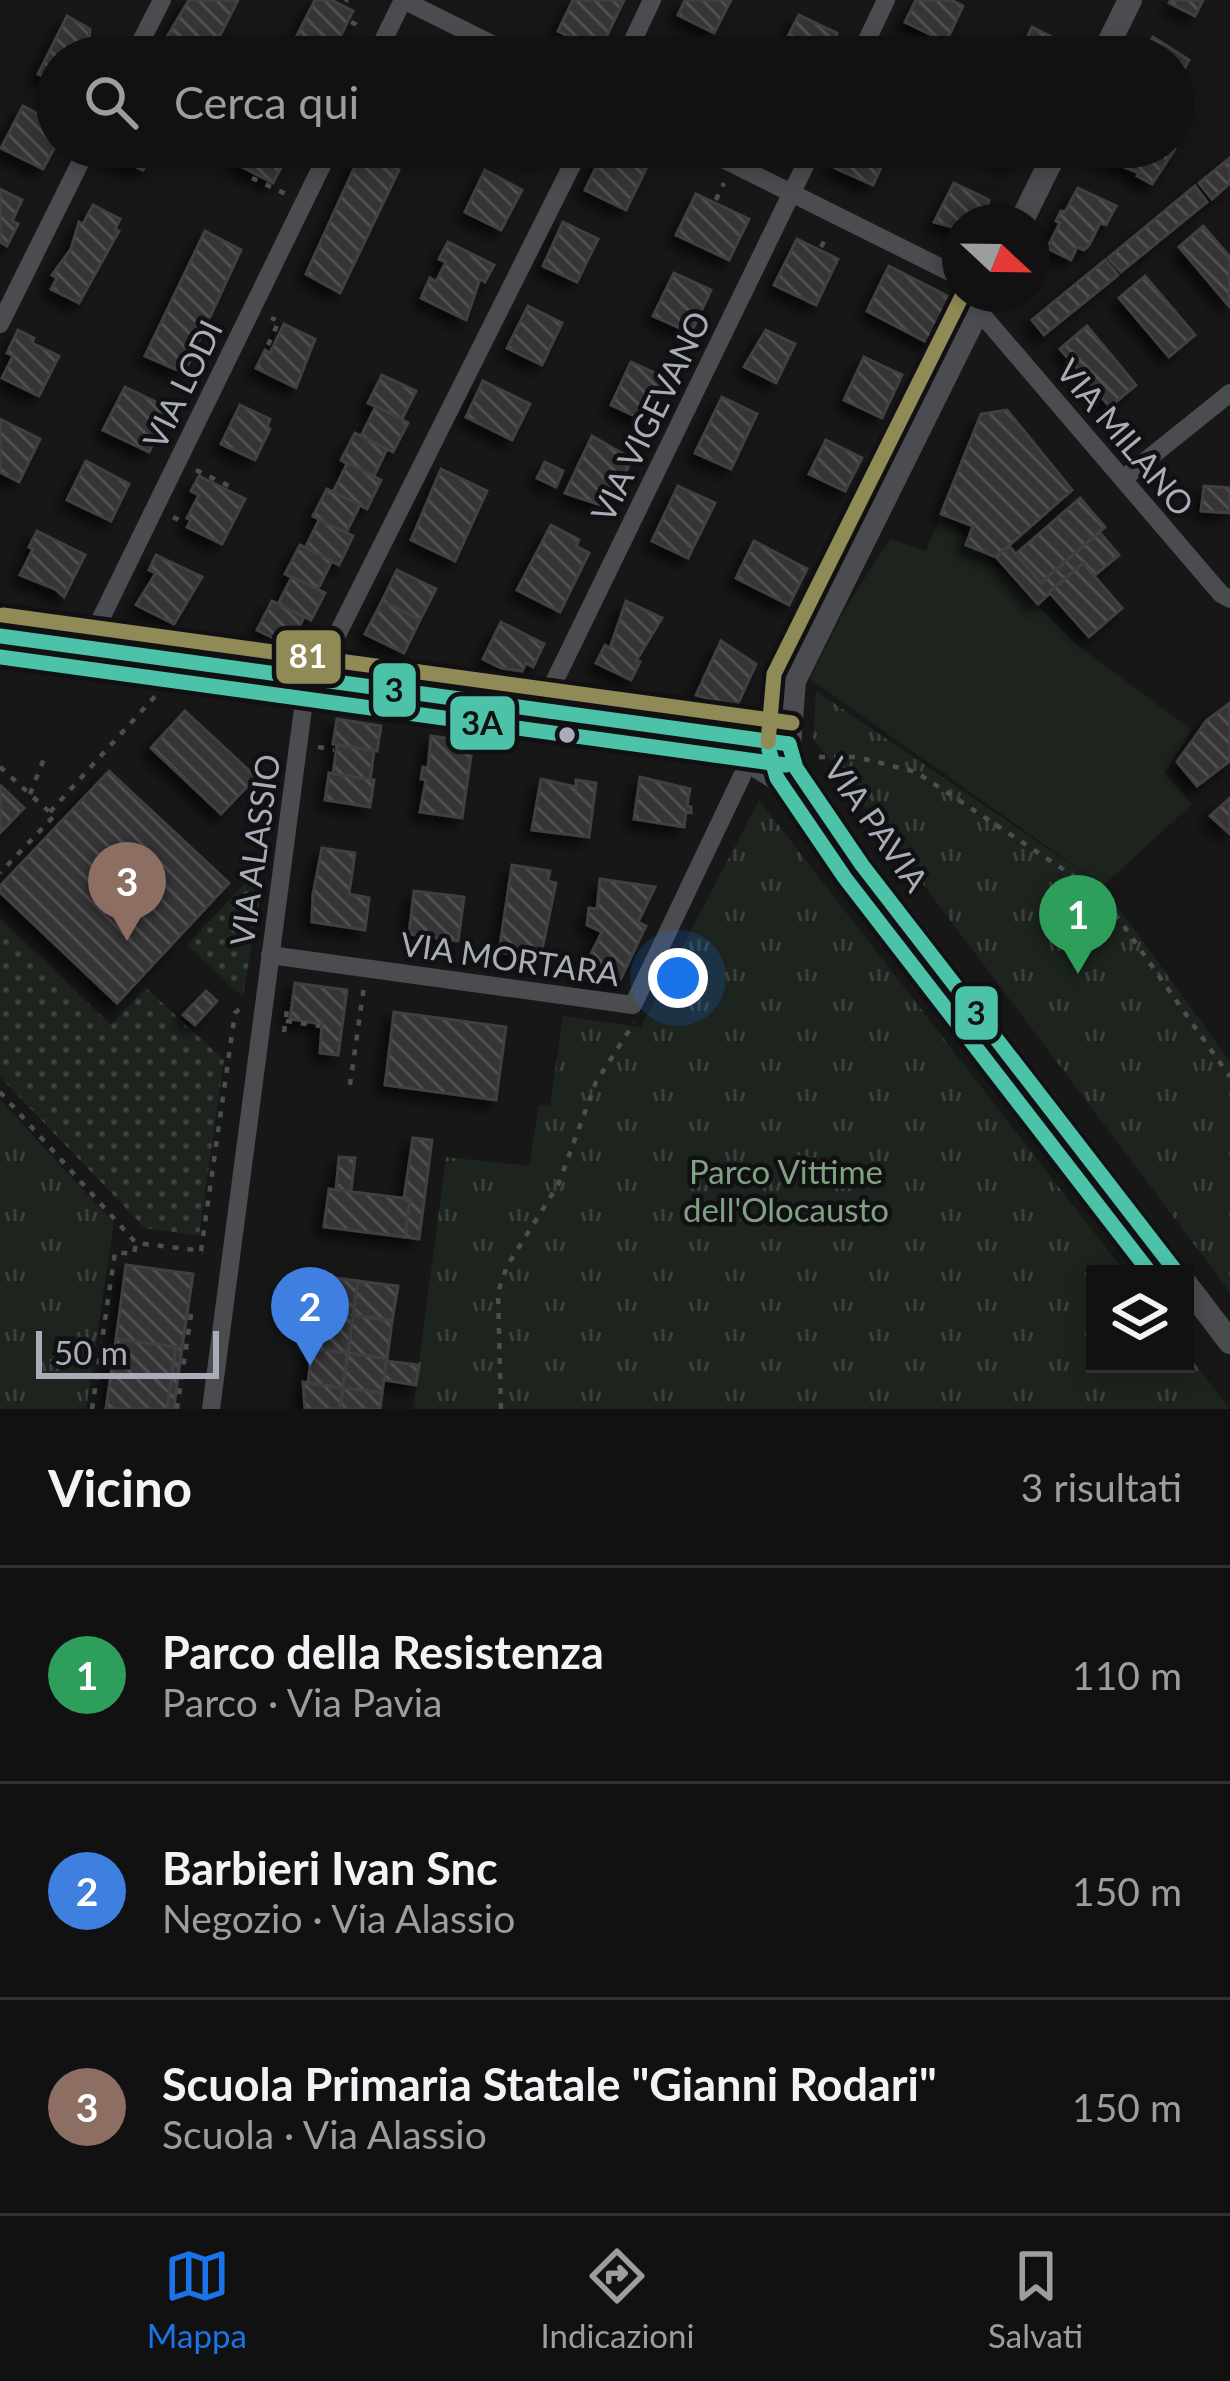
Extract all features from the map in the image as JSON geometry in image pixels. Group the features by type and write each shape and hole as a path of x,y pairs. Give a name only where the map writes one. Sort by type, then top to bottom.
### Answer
{"street":[{"path":"144,36 162,0"},
{"path":"385,36 403,0 476,36"},
{"path":"635,36 652,0"},
{"path":"869,36 886,0"},
{"path":"1112,36 1130,0"},
{"path":"0,324 78,168"},
{"name":"VIA LODI","path":"87,647 321,168"},
{"name":"VIA ALASSIO","path":"211,1409 307,678 322,664 570,168"},
{"path":"741,168 942,268"},
{"name":"VIA VIGEVANO","path":"540,711 804,168"},
{"path":"1030,204 1048,168"},
{"name":"VIA PAVIA","path":"977,312 794,681 792,756 862,865 1171,1265"},
{"name":"VIA MILANO","path":"990,312 1123,479 1220,594 1230,599"},
{"path":"1123,479 1230,392"},
{"path":"0,636 646,726 792,756"},
{"path":"646,726 658,744 744,758 778,779 834,854 862,865"},
{"name":"VIA MORTARA","path":"270,955 633,1005 742,776"},
{"path":"1194,1295 1230,1342"}],"path":[{"path":"351,22 369,30"},
{"path":"252,178 288,195"},
{"path":"716,200 727,178"},
{"path":"821,247 830,229"},
{"path":"268,345 279,321 266,315 272,303"},
{"path":"191,467 229,486"},
{"path":"162,526 167,515 185,523"},
{"path":"50,812 167,687 168,682 158,681"},
{"path":"313,746 334,750"},
{"path":"29,794 45,756"},
{"path":"792,756 857,757 916,772 1102,895 1230,1077"},
{"path":"0,767 54,815 0,873"},
{"path":"350,1085 365,981"},
{"path":"284,1032 289,994"},
{"path":"201,1251 235,1013 252,998"},
{"path":"286,1021 320,1026"},
{"path":"501,1409 498,1292 508,1266 558,1185 596,1082 636,1021"},
{"path":"3,1095 136,1243 231,1255"},
{"path":"0,1106 3,1095"},
{"path":"92,1409 116,1252 134,1254 136,1243"},
{"path":"177,1409 192,1308"},
{"path":"98,1372 110,1374"},
{"path":"171,1383 181,1384"}],"green space":[{"path":"941,514 1081,648 1192,730 1165,773 1192,804 1103,886 810,679 845,609 890,539 926,551"},
{"path":"816,691 1103,886 1230,1062 1230,1292 813,738"},
{"name":"Parco Vittime dell'Olocausto","path":"759,800 1119,1265 1086,1265 1086,1373 1194,1373 1194,1363 1230,1409 413,1409 446,1157 529,1166 539,1105 550,1106 563,1016 641,1027"},
{"path":"249,879 261,889 243,997 187,945"},
{"path":"0,918 111,1025 146,988 224,1060 199,1236 145,1228 0,1077"},
{"path":"0,1100 114,1223 86,1409 0,1409"}],"building":[{"path":"189,0 238,0 220,36 168,36"},
{"path":"315,0 331,0 353,11 340,36 297,36"},
{"path":"573,0 624,0 607,36 568,36 558,31"},
{"path":"685,0 731,0 714,33 678,15"},
{"path":"916,0 951,0 963,6 949,36 934,36 905,22"},
{"path":"1203,0 1195,16 1169,3"},
{"path":"799,15 837,33 836,36 788,36"},
{"path":"67,16 90,29 89,36 57,36"},
{"path":"1032,27 1050,36 1028,36"},
{"path":"23,106 36,113 36,166 1,148"},
{"path":"1230,158 1230,183 1212,199 1199,183"},
{"path":"244,168 281,168 273,183"},
{"path":"354,168 399,170 340,293 306,274"},
{"path":"596,168 646,169 626,210 585,190"},
{"path":"835,168 881,168 873,185"},
{"path":"1127,168 1163,168 1152,184"},
{"path":"485,170 522,190 501,230 465,212"},
{"path":"954,183 989,200 988,204 943,204"},
{"path":"1195,186 1207,202 1121,272 1108,258"},
{"path":"1078,188 1116,206 1106,225 1100,223 1089,245 1084,250 1077,247 1071,260 1050,250 1060,223 1056,221"},
{"path":"0,189 22,200 12,221 18,224 7,246 0,242"},
{"path":"696,194 749,219 729,260 676,235"},
{"path":"93,205 120,219 115,229 119,231 79,303 51,289 57,278 52,275"},
{"path":"563,222 598,239 577,282 543,266"},
{"path":"1203,226 1230,257 1229,306 1179,247"},
{"path":"205,231 241,250 184,373 145,356"},
{"path":"797,239 838,259 816,305 774,285"},
{"path":"448,242 494,265 485,282 480,279 466,320 421,298 430,278 436,282 446,262 439,259"},
{"path":"1105,260 1118,275 1044,335 1032,320 1050,312 1050,305"},
{"path":"889,266 942,293 942,312 949,312 932,345 867,311"},
{"path":"674,273 711,290 691,333 653,316"},
{"path":"1145,276 1195,335 1169,357 1119,298"},
{"path":"528,306 562,323 542,365 507,348"},
{"path":"284,324 315,339 296,388 256,368 265,350 270,353"},
{"path":"1087,326 1136,385 1110,407 1060,349"},
{"path":"18,330 59,356 39,396 2,378"},
{"path":"766,330 795,344 776,383 744,367"},
{"path":"864,357 902,375 882,418 844,400"},
{"path":"631,362 668,379 648,422 611,405"},
{"path":"382,375 416,391 402,419 368,403"},
{"path":"483,381 530,404 512,440 466,417"},
{"path":"125,387 170,409 149,452 103,430"},
{"path":"722,397 757,414 731,469 695,453"},
{"path":"240,405 270,419 255,460 221,444"},
{"path":"376,406 408,423 393,452 361,436"},
{"path":"1007,410 1072,490 996,557 966,545 973,526 941,514 981,414"},
{"path":"0,419 40,439 19,482 0,472"},
{"path":"355,433 387,449 374,476 341,460"},
{"path":"592,436 632,459 609,508 565,493"},
{"path":"826,440 862,458 845,491 809,474"},
{"path":"341,460 381,480 367,509 333,492 347,464"},
{"path":"86,461 129,484 111,521 67,500"},
{"path":"545,462 563,471 556,487 537,478"},
{"path":"441,469 487,491 455,561 411,540"},
{"path":"199,476 245,499 222,544 187,527 199,495 191,491"},
{"path":"678,486 715,503 688,558 652,541"},
{"path":"1204,486 1230,488 1230,513 1201,511"},
{"path":"327,489 360,505 346,533 313,516"},
{"path":"1080,498 1105,527 1041,583 1016,554"},
{"path":"319,520 353,536 339,565 305,548"},
{"path":"551,525 579,540 576,546 589,553 560,612 517,590"},
{"path":"37,531 85,555 64,597 20,575"},
{"path":"1099,532 1119,555 1094,576 1083,563 1038,604 996,557 1009,546 1041,583"},
{"path":"754,541 807,569 789,605 736,578"},
{"path":"300,545 332,561 318,589 285,574"},
{"path":"156,555 202,577 174,624 136,605 156,573 149,570"},
{"path":"1083,563 1122,608 1089,637 1049,592"},
{"path":"397,570 436,589 420,620 382,601"},
{"path":"292,577 325,593 311,620 278,604"},
{"path":"272,601 304,617 290,646 257,630"},
{"path":"382,601 420,620 404,653 365,634"},
{"path":"626,601 662,618 636,661 640,662 631,680 596,663 605,645 610,648"},
{"path":"501,622 544,644 533,667 526,663 522,671 501,668 483,659"},
{"path":"721,641 756,664 736,708 696,695"},
{"path":"1230,703 1230,761 1197,786 1177,762 1207,720"},
{"path":"185,711 256,777 221,814 151,748"},
{"path":"337,719 381,726 377,751 333,744"},
{"path":"431,736 473,742 462,818 420,812 426,780 421,779 423,767 428,768"},
{"path":"337,745 374,751 370,780 333,774"},
{"path":"109,771 229,883 117,1003 0,892 0,886"},
{"path":"329,773 374,780 370,807 325,800"},
{"path":"640,777 690,789 687,806 691,813 686,812 684,827 634,819"},
{"path":"541,779 576,787 576,780 596,783 589,837 532,830"},
{"path":"0,785 24,808 0,833"},
{"path":"1230,798 1230,834 1210,816"},
{"path":"322,848 355,853 349,894 369,898 365,930 312,922"},
{"path":"512,865 550,871 548,881 556,883 540,959 499,952"},
{"path":"600,879 655,887 638,922 646,926 620,980 578,974 582,959 588,960 602,932 587,925 589,908 597,909"},
{"path":"414,891 464,897 458,941 409,934"},
{"path":"295,983 347,990 338,1055 320,1053 322,1024 290,1019"},
{"path":"206,991 217,1001 195,1025 183,1015"},
{"path":"394,1012 506,1027 496,1100 385,1085"},
{"path":"413,1138 432,1140 419,1239 405,1237 410,1199 404,1198"},
{"path":"339,1157 355,1158 351,1191 336,1190"},
{"path":"329,1189 410,1199 405,1237 324,1227"},
{"path":"126,1265 193,1274 182,1348 116,1339"},
{"path":"322,1276 358,1281 353,1315 317,1311"},
{"path":"358,1281 398,1286 392,1321 353,1315"},
{"path":"313,1311 353,1315 348,1353 312,1349"},
{"path":"353,1315 392,1321 387,1359 348,1353"},
{"path":"116,1339 176,1347 167,1409 106,1409"},
{"path":"176,1347 182,1348 174,1409 167,1409"},
{"path":"312,1349 348,1353 343,1388 308,1383"},
{"path":"348,1353 387,1359 382,1393 343,1388"},
{"path":"386,1361 419,1365 416,1385 384,1380"},
{"path":"303,1382 343,1388 340,1409 305,1409"},
{"path":"343,1388 382,1393 380,1409 340,1409"}],"transit line":[{"name":"81","path":"768,742 774,674 954,312"},
{"name":"81","path":"3,615 792,723"},
{"name":"3","path":"0,636 789,744"},
{"name":"3A","path":"0,657 786,765"},
{"name":"3","path":"789,744 796,768 862,865 1171,1265"},
{"name":"3A","path":"769,750 777,778 845,878 1144,1265"}],"place":[{"name":"Scuola Primaria Statale \"Gianni Rodari\"","path":"127,941"},
{"name":"Parco della Resistenza","path":"1078,974"},
{"name":"Barbieri Ivan Snc","path":"310,1366"}]}
